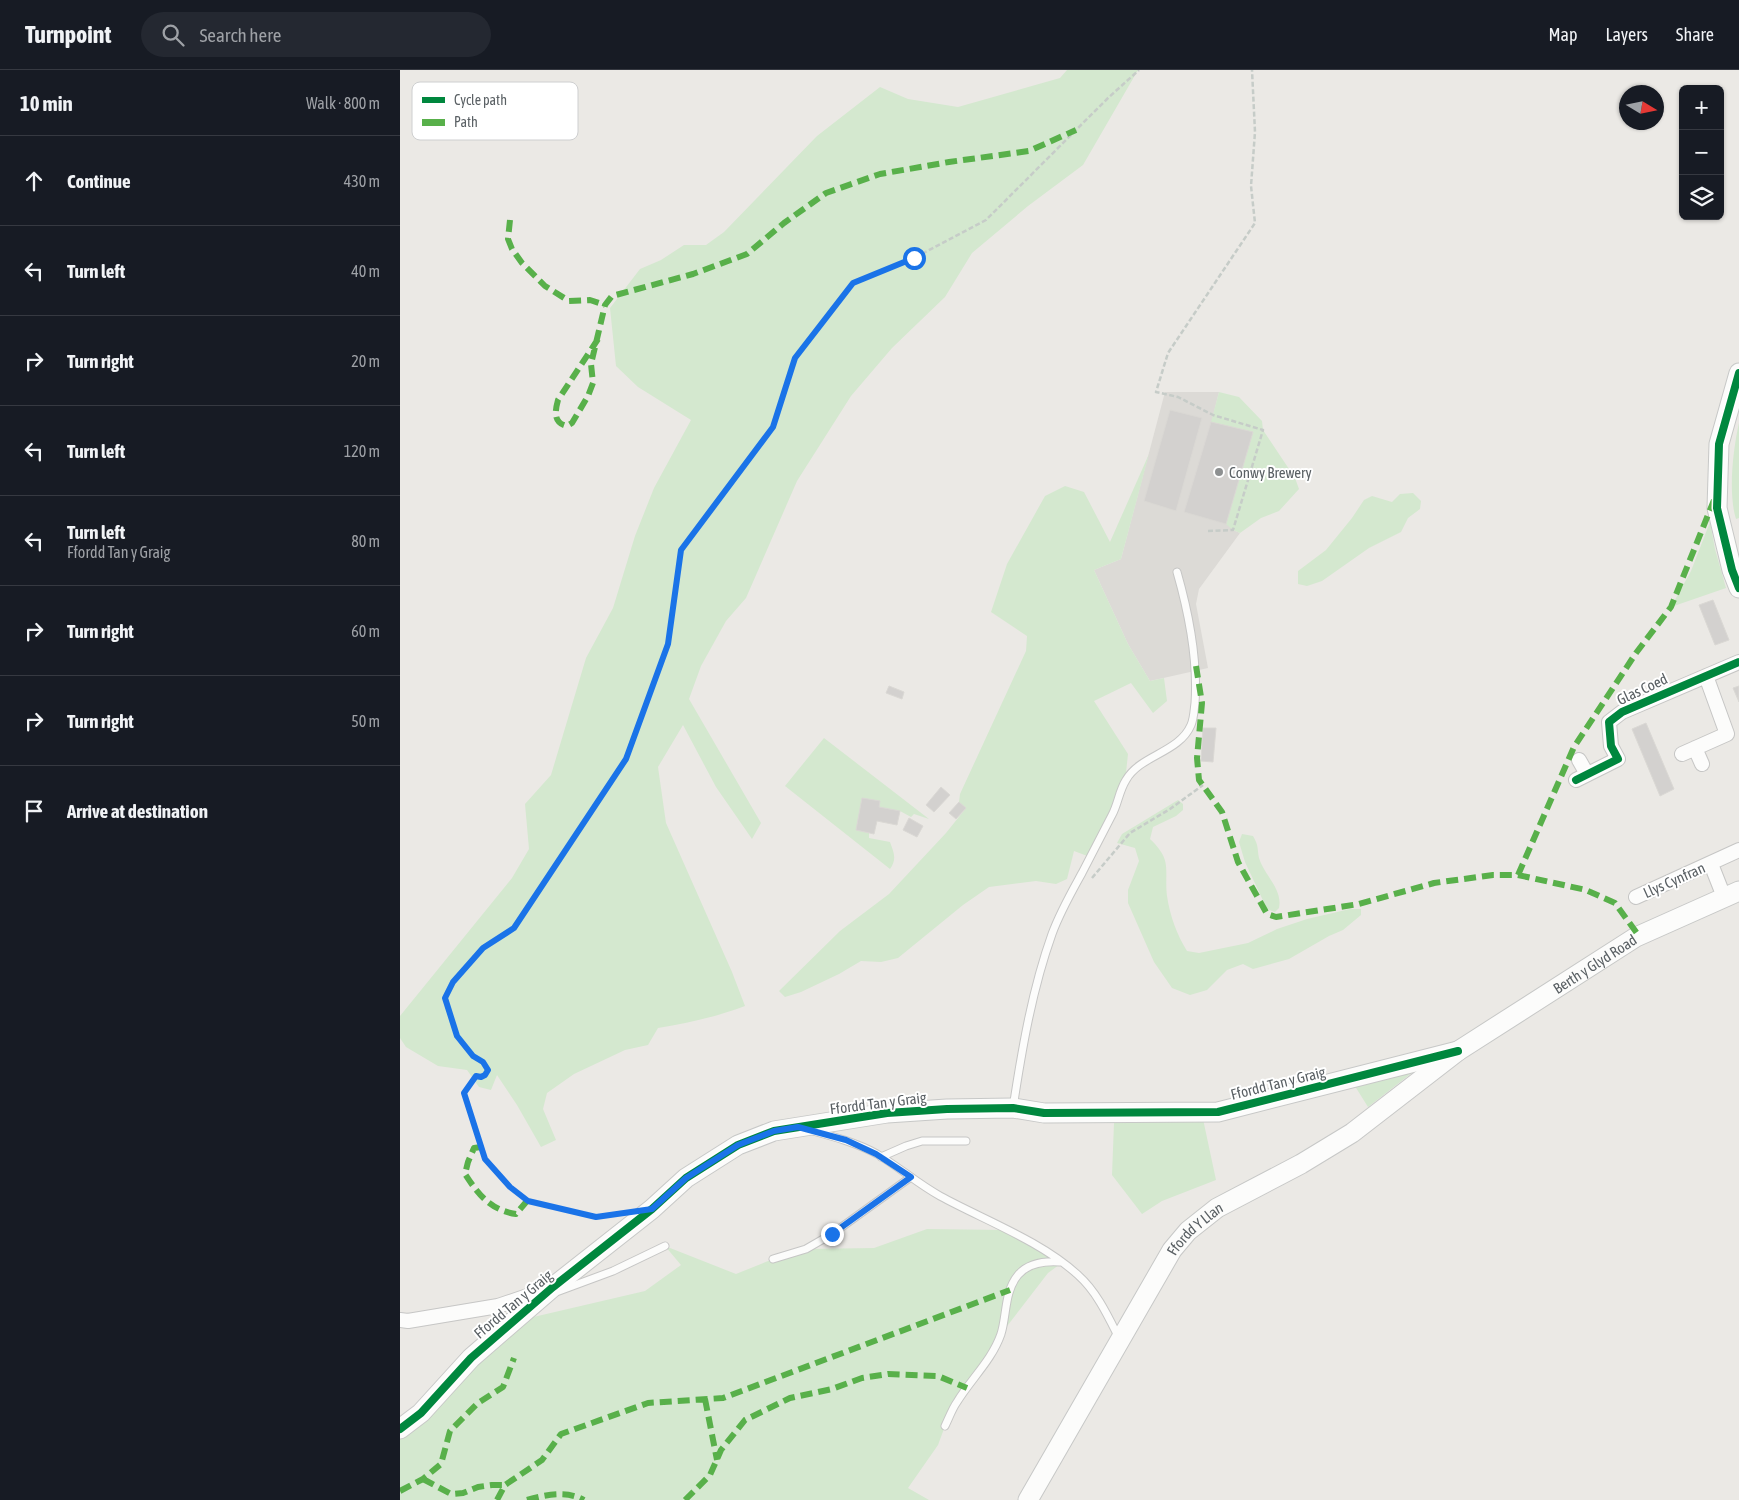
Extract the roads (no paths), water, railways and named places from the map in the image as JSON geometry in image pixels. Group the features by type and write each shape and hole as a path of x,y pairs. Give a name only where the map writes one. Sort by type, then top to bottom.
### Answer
{"street":[{"path":"1739,373 1719,444 1717,508 1732,570 1739,588"},
{"name":"Glas Coed","path":"1579,760 1581,777 1618,759 1612,746 1609,722 1622,712 1739,662"},
{"path":"1702,764 1689,751 1727,734 1706,676"},
{"name":"Llys Cynfran","path":"1636,897 1739,850"},
{"name":"Llys Cynfran","path":"1711,864 1732,894"},
{"name":"Berth y Glyd Road","path":"1458,1051 1636,937 1732,894"},
{"name":"Ffordd Tan y Graig","path":"400,1429 421,1413 471,1358 546,1292 652,1209 686,1178 738,1145 774,1131 887,1113 947,1109 1013,1108 1044,1113 1218,1112 1458,1051"},
{"name":"Ffordd Y Llan","path":"1028,1500 1172,1250 1188,1231 1217,1208 1301,1164 1352,1133 1458,1051"},
{"path":"400,1320 408,1321 498,1306 546,1292"}],"lane":[{"path":"1013,1108 1021,1053 1034,996 1052,933 1067,900 1114,812 1125,782 1132,771 1177,743 1186,735 1192,724 1196,666 1184,598 1177,572"},
{"path":"798,1127 846,1140 881,1157 939,1196 1063,1262 1080,1277 1104,1307 1120,1341"},
{"path":"881,1157 922,1141 966,1141"},
{"path":"773,1259 806,1249 832,1234 911,1177"},
{"path":"546,1292 613,1271 665,1246"},
{"path":"945,1426 956,1403 993,1352 1001,1334 1007,1299 1018,1274 1031,1265 1047,1261 1063,1262"}],"place":[{"name":"Conwy Brewery","path":"1219,472"}]}
